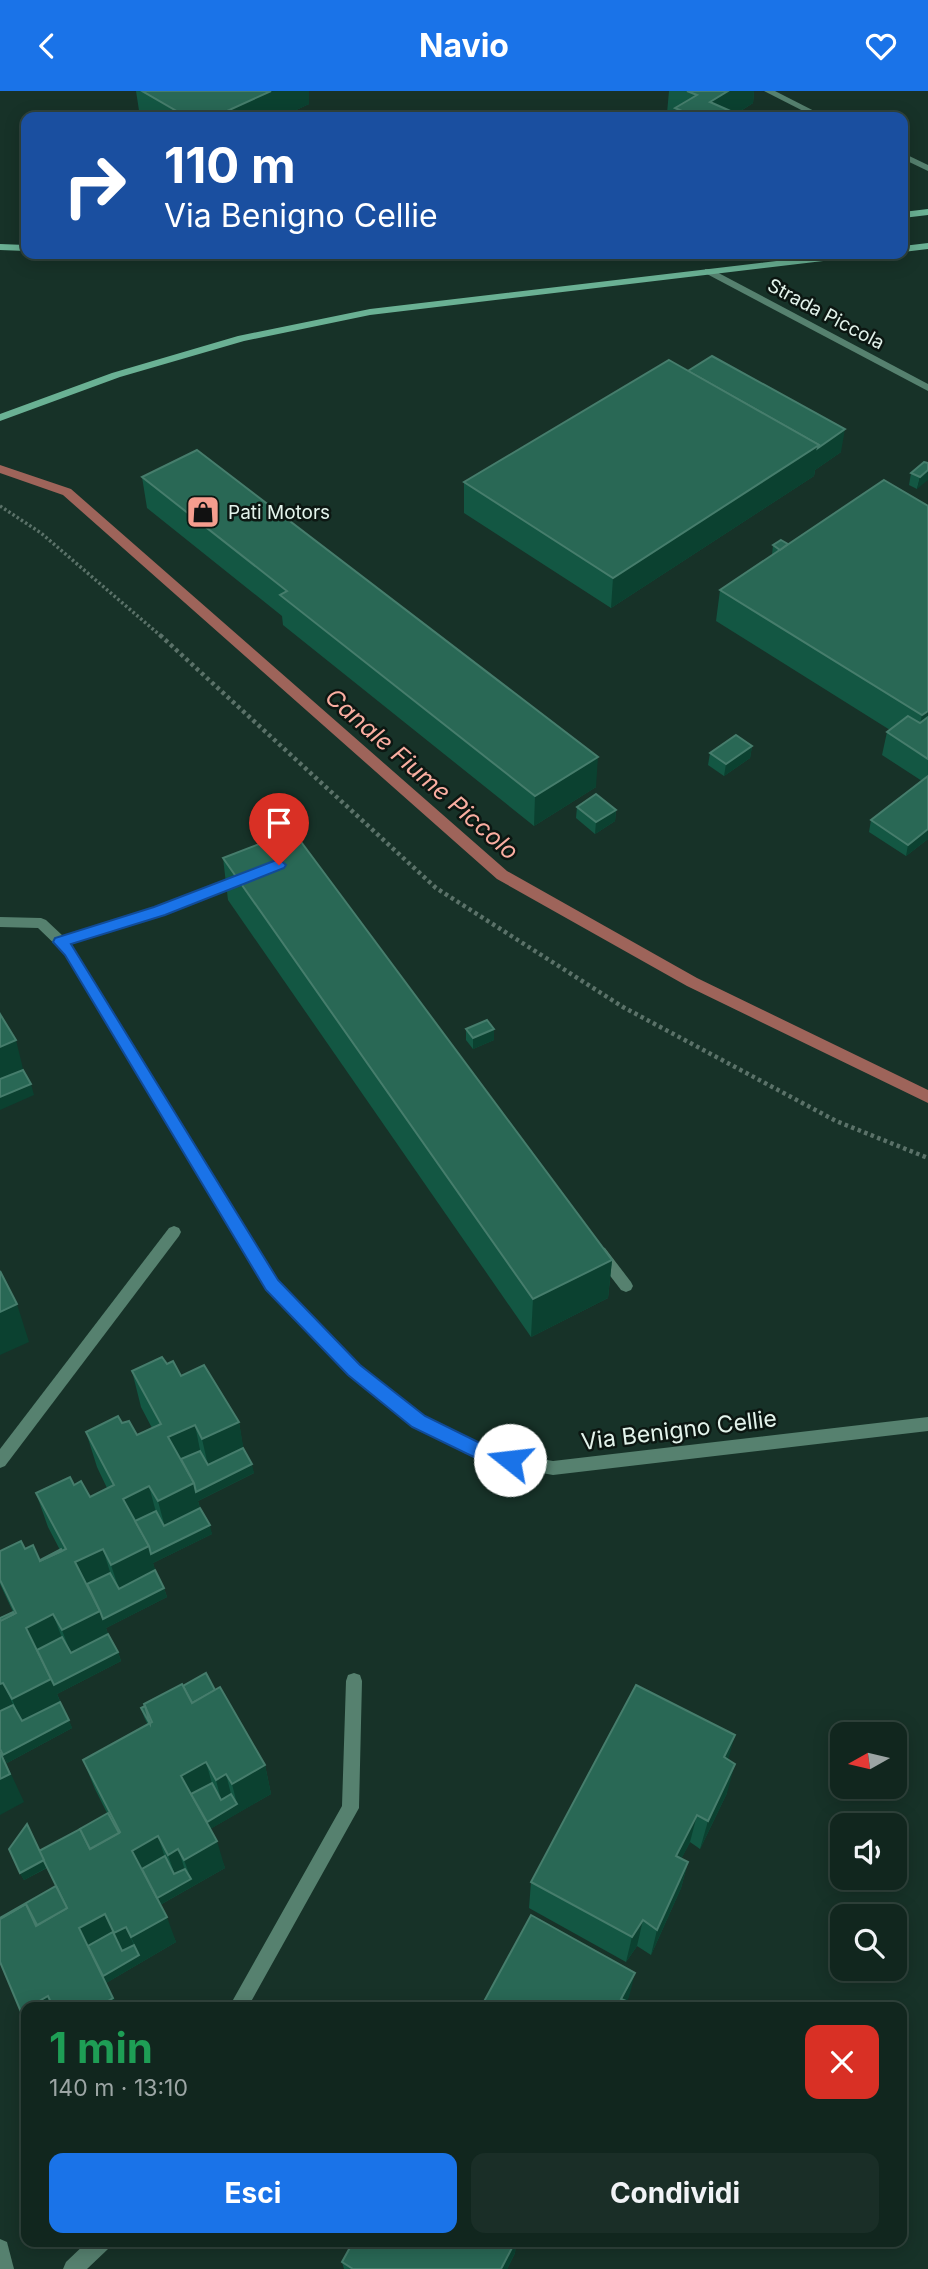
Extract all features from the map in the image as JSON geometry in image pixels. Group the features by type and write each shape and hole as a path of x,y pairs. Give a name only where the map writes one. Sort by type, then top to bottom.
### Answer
{"main road":[{"path":"908,214 928,212"},
{"path":"908,248 928,246"},
{"path":"0,247 21,249"},
{"path":"0,418 116,375 242,338 370,312 814,259"}],"street":[{"path":"768,91 812,112"},
{"path":"908,158 928,168"},
{"name":"Strada Piccola","path":"708,271 928,388"},
{"path":"60,942 160,911 255,874"},
{"name":"Via Benigno Cellie","path":"0,922 41,923 70,951 272,1285 354,1370 418,1422 488,1456 553,1468 928,1424"},
{"path":"0,1461 174,1232"},
{"path":"593,1242 626,1286"},
{"path":"241,2002 350,1808 354,1681"},
{"path":"73,2269 96,2247"},
{"path":"0,2249 4,2269"}],"path":[{"path":"0,506 41,533 200,670 436,888 623,1007 836,1121 928,1158"}],"building":[{"path":"142,91 271,91 225,112 178,112"},
{"path":"687,91 728,91 710,102 733,112 684,112 675,108 697,95"},
{"path":"712,356 845,429 818,448 819,445 688,371"},
{"path":"669,360 819,445 613,578 464,482"},
{"path":"197,450 598,757 535,796 280,595 287,591 142,477"},
{"path":"924,462 928,463 928,470 920,477 911,473"},
{"path":"884,480 928,506 928,711 922,715 720,590"},
{"path":"781,540 788,544 780,550 773,545"},
{"path":"908,716 920,723 928,717 928,759 887,732"},
{"path":"736,735 752,746 726,764 710,753"},
{"path":"928,776 928,829 908,845 871,820"},
{"path":"596,794 616,810 596,822 577,807"},
{"path":"293,831 612,1260 533,1299 223,858"},
{"path":"0,1014 16,1040 0,1047"},
{"path":"487,1020 494,1029 473,1038 466,1029"},
{"path":"23,1070 31,1084 0,1097 0,1079"},
{"path":"0,1271 17,1304 0,1312"},
{"path":"162,1357 167,1364 173,1361 181,1376 204,1365 239,1422 202,1439 195,1425 168,1437 194,1483 158,1501 149,1486 123,1499 149,1546 111,1565 103,1549 75,1562 100,1611 62,1630 53,1614 26,1628 51,1679 12,1699 3,1683 0,1684 0,1621 16,1613 0,1580 0,1551 21,1541 25,1549 33,1545 40,1561 66,1549 36,1493 70,1477 74,1485 81,1481 90,1497 114,1485 86,1432 118,1416 122,1423 129,1421 137,1435 161,1424 132,1371"},
{"path":"243,1448 252,1464 196,1492 181,1459 200,1451 208,1465"},
{"path":"200,1508 210,1525 151,1554 135,1521 156,1511 164,1526"},
{"path":"61,1549 62,1551 40,1561 40,1560"},
{"path":"155,1570 164,1588 103,1619 87,1584 110,1573 119,1589"},
{"path":"13,1612 14,1614 0,1621 0,1618"},
{"path":"108,1634 118,1652 54,1685 37,1650 62,1637 71,1653"},
{"path":"206,1673 215,1690 192,1703 183,1686"},
{"path":"182,1684 192,1703 220,1687 265,1765 232,1784 226,1774 216,1780 206,1762 181,1776 217,1841 184,1860 178,1849 168,1855 158,1836 132,1851 167,1917 131,1937 126,1927 114,1933 105,1914 79,1928 113,1998 106,2002 51,2002 48,1996 38,2002 21,2002 21,2012 0,1962 0,1919 26,1904 36,1926 67,1908 39,1851 80,1829 90,1849 120,1832 83,1760 152,1722 144,1704"},
{"path":"636,1685 735,1735 724,1757 735,1764 708,1821 697,1815 676,1856 688,1862 657,1930 643,1920 632,1937 531,1882"},
{"path":"60,1702 69,1720 3,1755 0,1749 0,1711 13,1705 22,1721"},
{"path":"145,1706 150,1723 150,1724 141,1708"},
{"path":"0,1752 10,1774 0,1779"},
{"path":"212,1783 221,1800 231,1794 237,1804 207,1822 191,1794"},
{"path":"108,1813 119,1833 90,1849 80,1829"},
{"path":"27,1824 44,1860 20,1873 9,1849"},
{"path":"165,1856 174,1874 185,1869 191,1879 157,1898 142,1869"},
{"path":"56,1886 67,1908 37,1925 26,1904 0,1919 0,1918"},
{"path":"531,1915 635,1973 621,1999 629,2002 484,2002"},
{"path":"113,1932 122,1951 134,1945 139,1955 103,1976 88,1946"},
{"path":"350,2247 512,2247 501,2269 353,2269 342,2262"}],"waterway":[{"name":"Canale Fiume Piccolo","path":"0,469 67,492 502,875 692,982 928,1097"}],"place":[{"name":"Pati Motors","path":"203,512"}],"route":[{"path":"279,865 160,911 60,942 70,951 272,1285 354,1370 418,1422 488,1456 510,1460"}]}
